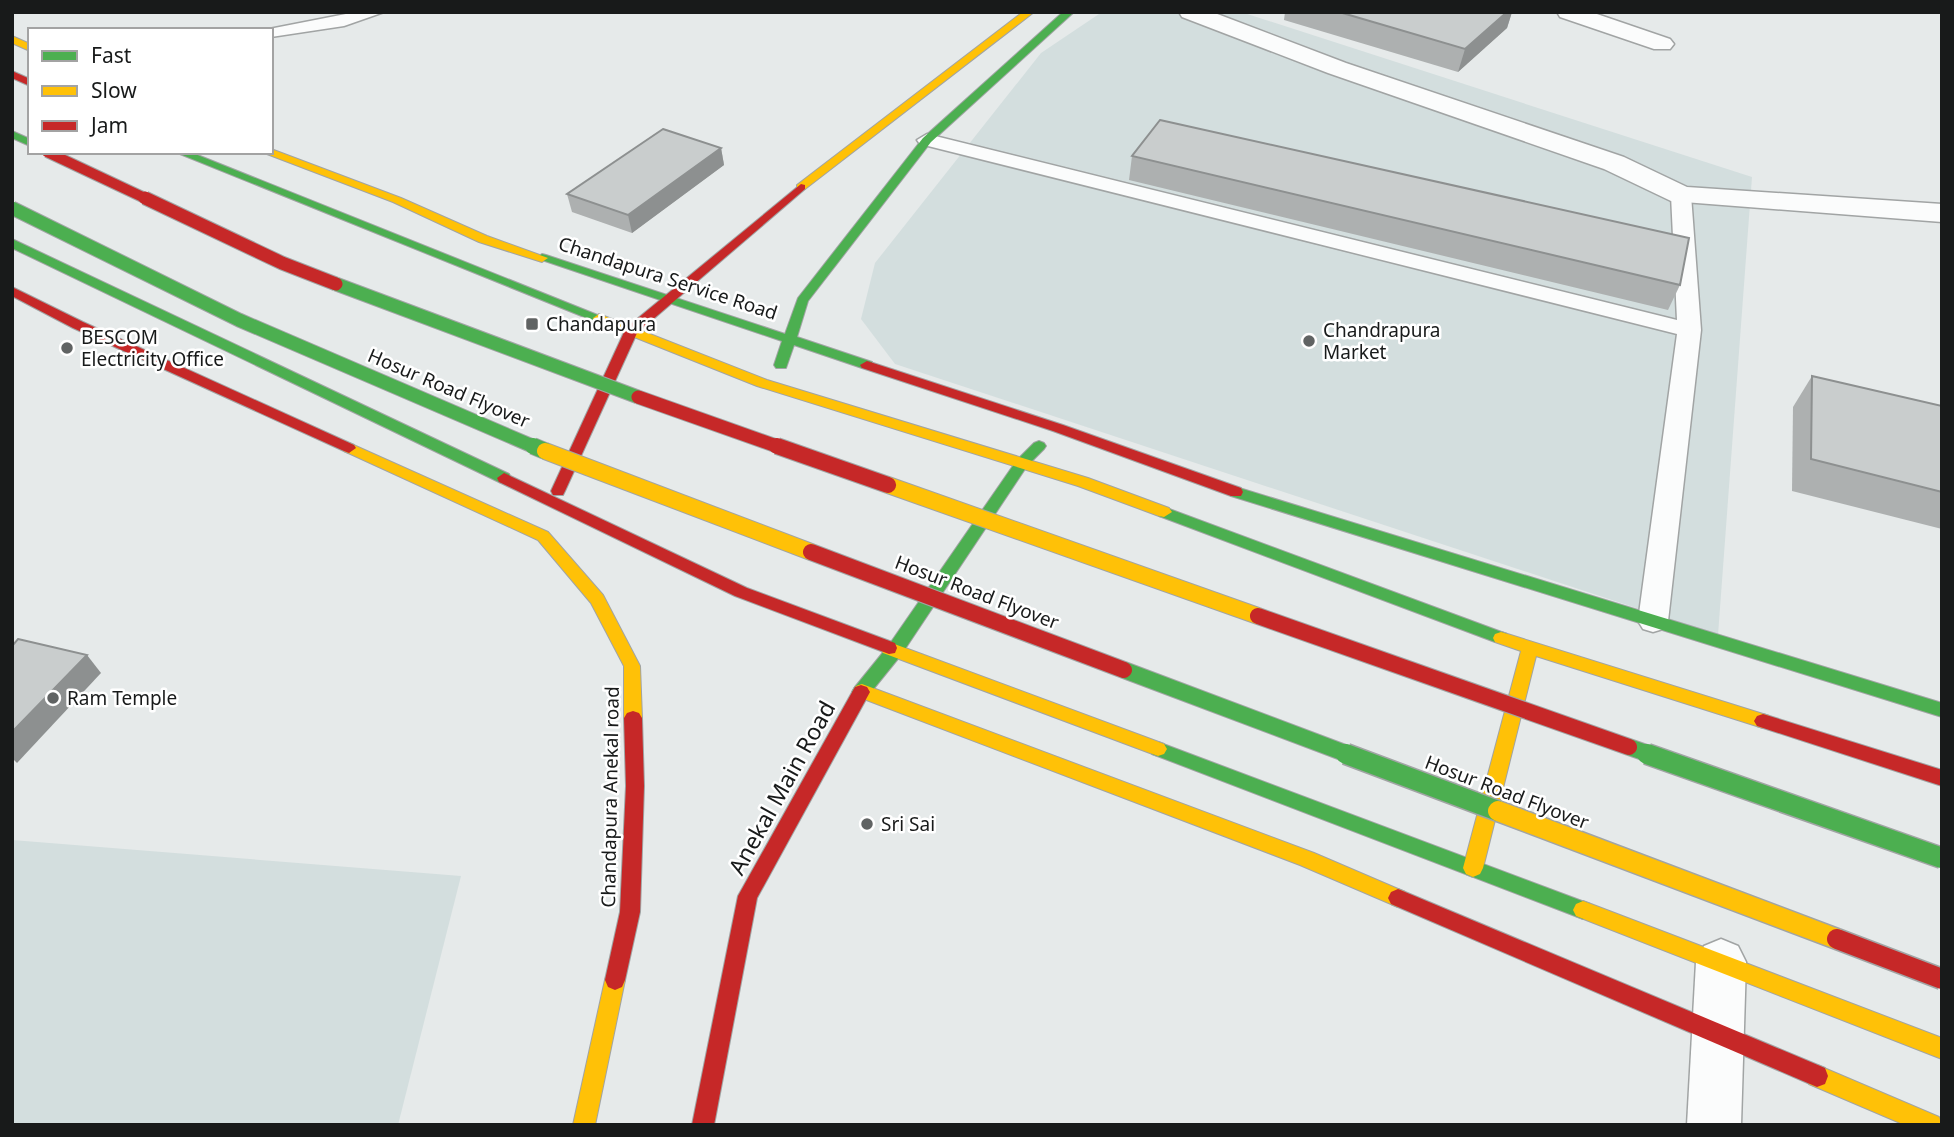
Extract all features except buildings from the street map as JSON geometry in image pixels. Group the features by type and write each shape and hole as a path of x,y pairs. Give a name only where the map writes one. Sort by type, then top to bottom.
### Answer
{"main road":[{"path":"12,291 78,325 543,536 554,500 631,331 760,219 1029,12"},
{"path":"775,387 787,339 802,301 927,140 1059,18 1069,12"},
{"path":"12,39 28,47"},
{"path":"12,74 28,82"},
{"path":"12,134 28,142"},
{"name":"Chandapura Service Road","path":"273,153 397,200 483,239 1058,428 1239,493 1942,710"},
{"path":"51,154 282,263 565,371 1942,858"},
{"path":"185,154 775,387 1083,482 1530,647 1942,778"},
{"name":"Hosur Road Flyover","path":"12,208 239,320 510,438 1942,979"},
{"path":"12,243 61,270 554,500 741,592 1721,962 1942,1049"},
{"name":"Anekal Main Road","path":"704,1125 748,895 862,691 895,650 1022,463 1058,428"},
{"name":"Chandapura Anekal road","path":"543,536 597,599 632,666 635,786 630,912 584,1125"},
{"path":"1473,868 1530,647"},
{"path":"862,691 1307,859 1931,1125"}],"street":[{"path":"1190,12 1338,68 1614,163 1681,195 1942,213"},
{"path":"1568,12 1662,44"},
{"path":"1714,1125 1721,962"}],"lane":[{"path":"273,32 344,21 376,12"},
{"path":"927,140 1689,330"},
{"path":"1653,621 1689,330 1681,195"}],"shaded area":[{"name":"Chandrapura Market","path":"1102,12 1241,12 1752,177 1718,635 895,364 861,319 875,263 1041,53"},
{"path":"12,840 461,876 398,1125 12,1125"}],"traffic: fast":[{"path":"781,365 802,301 927,140 1069,12"},
{"path":"12,134 28,142"},
{"path":"185,154 599,318"},
{"path":"12,208 239,320 545,451"},
{"path":"12,243 504,478"},
{"path":"542,258 867,365"},
{"path":"336,284 638,397"},
{"path":"861,692 895,650 1022,463 1039,446"},
{"path":"1236,492 1942,710"},
{"path":"1164,512 1501,638"},
{"path":"1124,670 1498,811"},
{"path":"1629,747 1942,858"},
{"path":"1158,749 1583,910"}],"traffic: slow":[{"path":"801,187 1029,12"},
{"path":"12,39 28,47"},
{"path":"273,153 397,200 483,239 542,258"},
{"path":"599,318 762,383 1083,482 1164,512"},
{"path":"349,448 543,536 597,599 632,666 633,718"},
{"path":"545,451 811,552"},
{"path":"888,485 1258,616"},
{"path":"1501,638 1763,721"},
{"path":"1473,868 1530,647"},
{"path":"889,648 1158,749"},
{"path":"862,691 1307,859 1398,898"},
{"path":"1498,811 1837,939"},
{"path":"1583,910 1942,1049"},
{"path":"584,1125 615,980"},
{"path":"1817,1076 1931,1125"}],"traffic: jam":[{"path":"12,74 28,82"},
{"path":"51,154 282,263 336,284"},
{"path":"558,491 631,331 801,187"},
{"path":"12,291 78,325 349,448"},
{"path":"867,365 1058,428 1236,492"},
{"path":"638,397 888,485"},
{"path":"504,478 741,592 889,648"},
{"path":"811,552 1124,670"},
{"path":"1258,616 1629,747"},
{"path":"703,1125 748,896 861,692"},
{"path":"615,980 630,912 635,786 633,718"},
{"path":"1763,721 1942,778"},
{"path":"1398,898 1817,1076"},
{"path":"1837,939 1942,979"}],"place":[{"name":"Chandapura","path":"532,324"},
{"name":"Chandrapura Market","path":"1309,341"},
{"name":"BESCOM Electricity Office","path":"67,348"},
{"name":"Ram Temple","path":"53,698"},
{"name":"Sri Sai","path":"867,824"}]}
